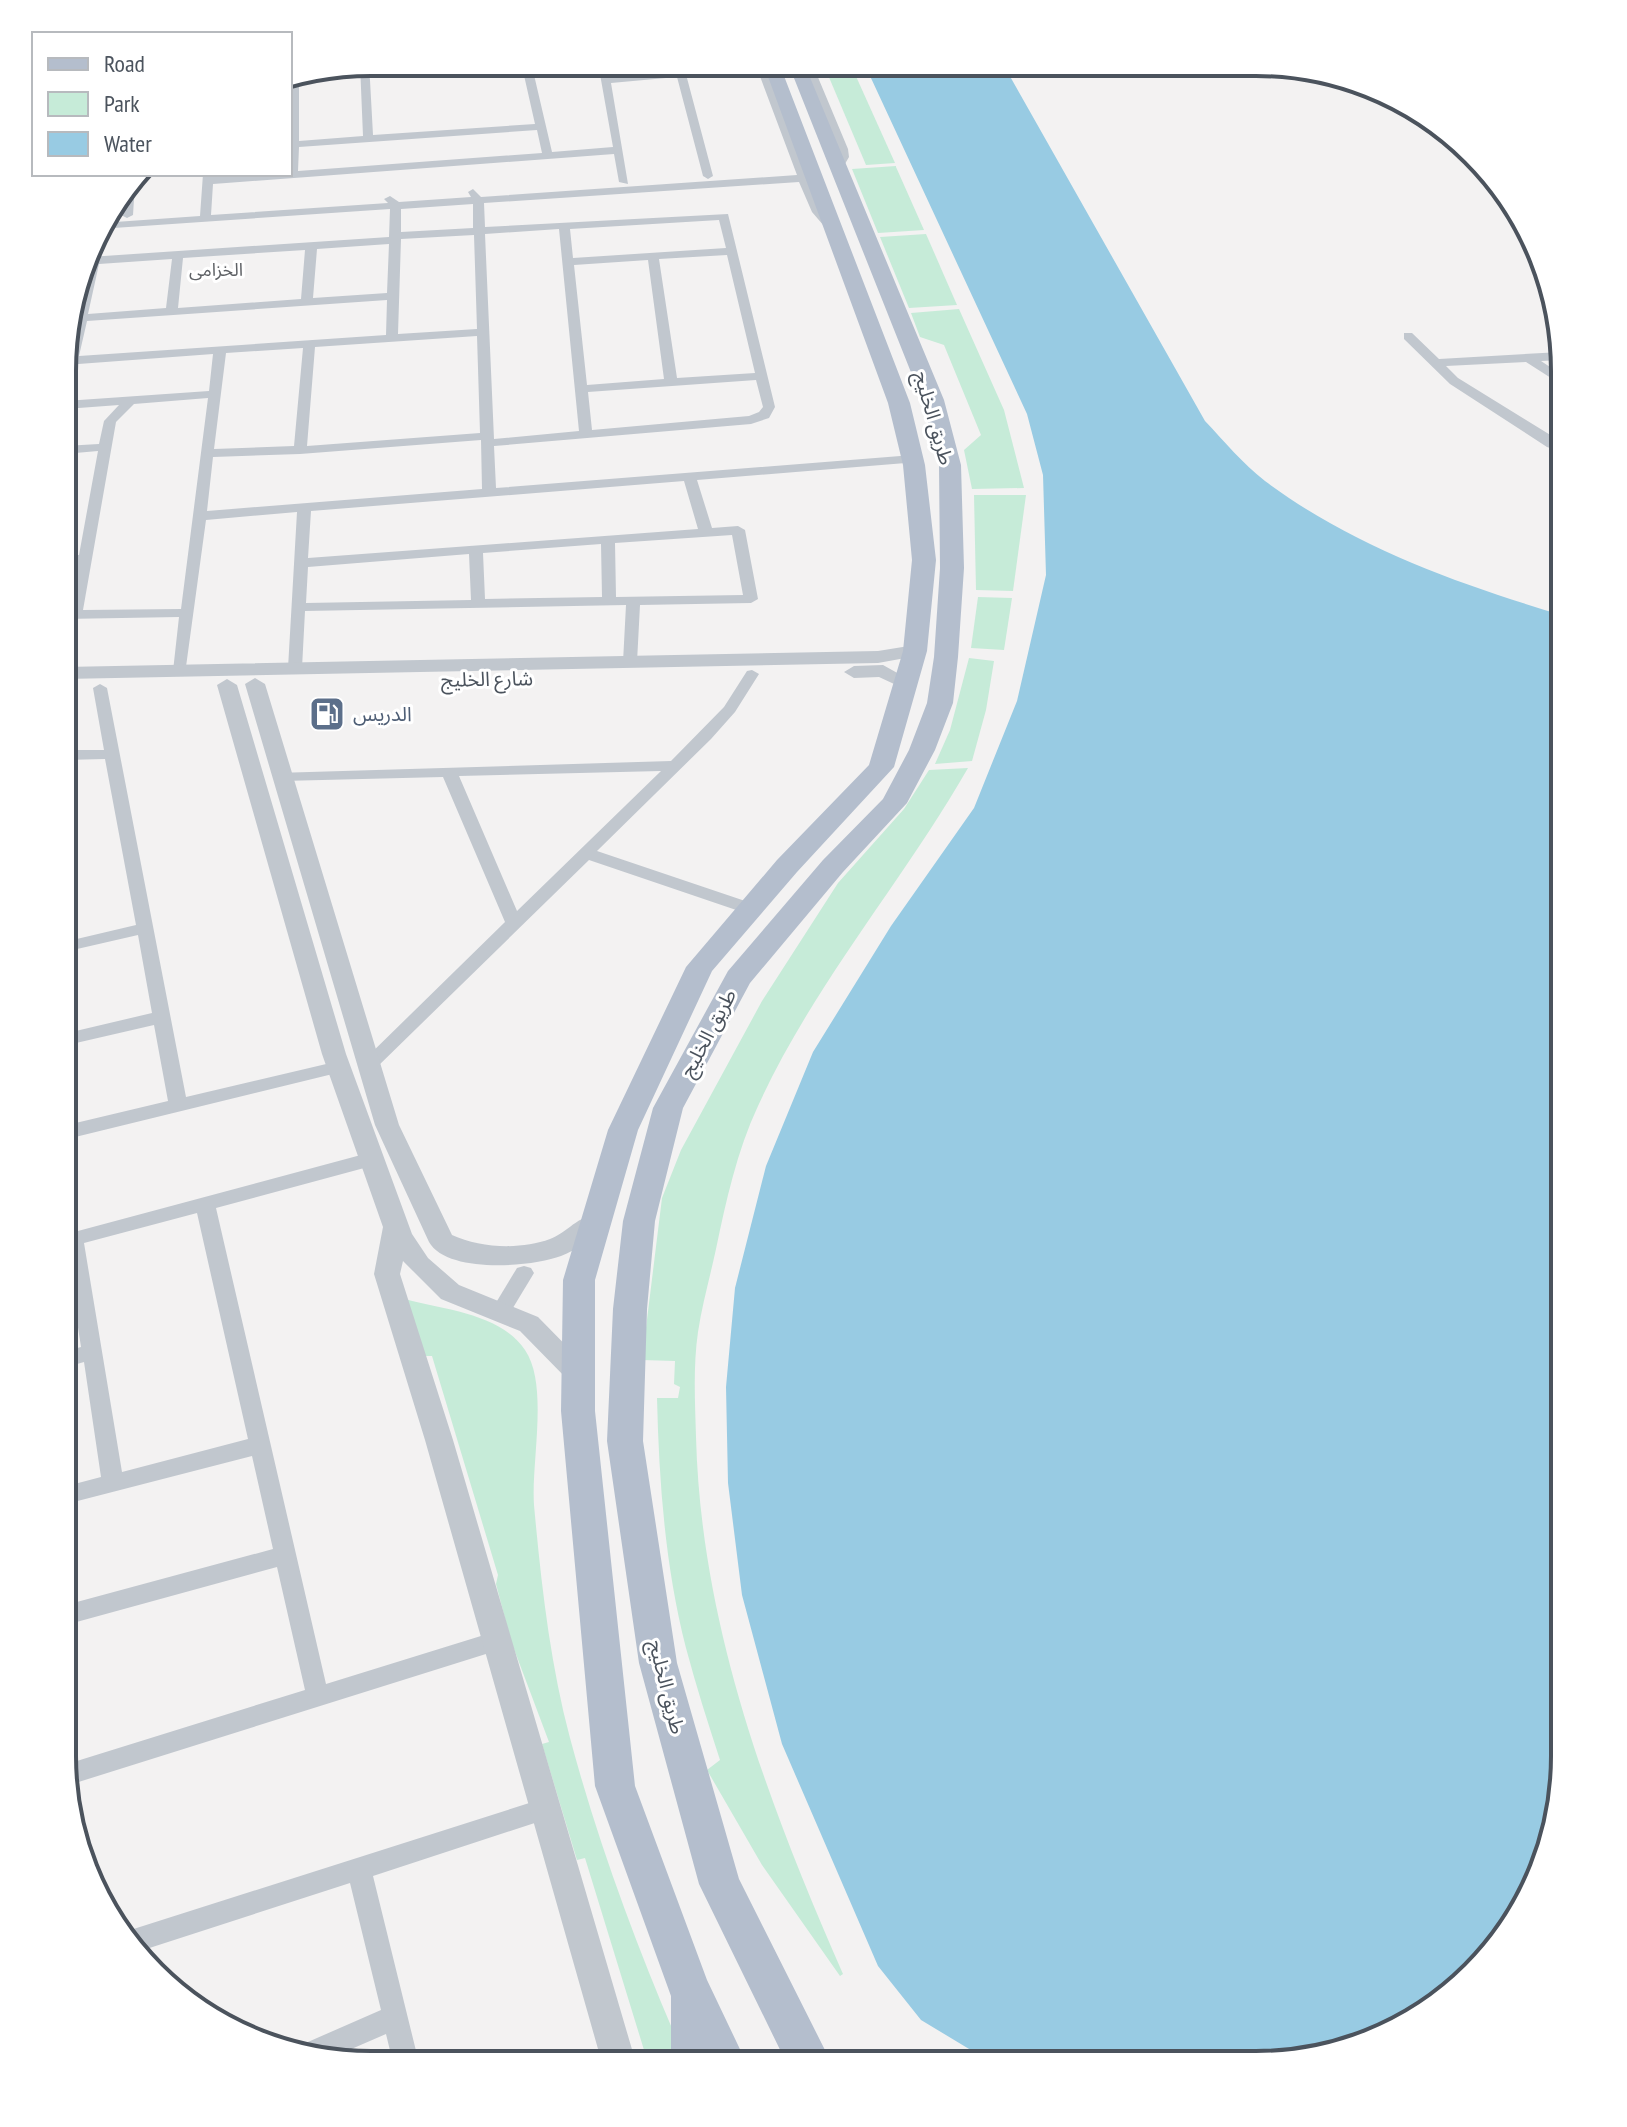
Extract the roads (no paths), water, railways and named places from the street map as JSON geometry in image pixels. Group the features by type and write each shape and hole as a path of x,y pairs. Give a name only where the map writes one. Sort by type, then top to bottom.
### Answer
{"main road":[{"name":"طريق الخليج","path":"719,2051 689,1988 615,1786 578,1411 579,1280 623,1130 671,1022 700,967 881,767 915,651 924,560 913,459 899,403 776,76"},
{"name":"طريق الخليج","path":"801,76 933,400 950,465 952,568 940,703 922,750 894,803 833,866 738,978 668,1108 639,1221 630,1309 625,1441 658,1663 720,1884 804,2051"},
{"path":"689,1988 692,2051"}],"street":[{"path":"366,76 368,138"},
{"path":"529,76 548,156"},
{"path":"605,76 624,182"},
{"path":"606,80 633,76"},
{"path":"682,76 708,176"},
{"path":"765,76 818,212 834,231"},
{"path":"812,76 843,149 844,157 838,167"},
{"path":"294,86 293,175 618,150"},
{"path":"294,144 541,127"},
{"path":"476,196 708,176 802,174"},
{"path":"115,224 205,214 802,174"},
{"path":"205,214 208,178 265,176"},
{"path":"476,196 489,490"},
{"path":"392,202 395,238 392,338"},
{"path":"127,215 128,204"},
{"path":"121,216 205,214"},
{"path":"97,261 724,216 769,407 764,415 751,420 586,435 207,453"},
{"path":"564,226 586,435"},
{"path":"307,302 311,246"},
{"path":"567,262 732,251"},
{"path":"172,311 178,255"},
{"path":"653,256 671,382"},
{"path":"82,318 393,296"},
{"path":"80,323 85,301"},
{"path":"77,360 482,332"},
{"path":"1408,336 1454,381 1551,443"},
{"path":"300,450 309,344"},
{"path":"180,671 220,350"},
{"path":"1434,363 1550,357"},
{"path":"1529,358 1551,373"},
{"path":"581,389 762,376"},
{"path":"76,404 215,394"},
{"path":"76,593 110,421 131,400"},
{"path":"76,449 106,447"},
{"path":"200,516 489,490 913,459"},
{"path":"689,475 706,532"},
{"path":"295,668 304,507"},
{"path":"298,607 751,599 738,530 301,563"},
{"path":"608,539 609,601"},
{"path":"476,549 478,604"},
{"path":"76,559 85,559"},
{"path":"630,662 633,601"},
{"path":"76,615 187,613"},
{"path":"76,673 878,657 915,651"},
{"name":"شارع الخليج","path":"76,688 883,671 907,684"},
{"path":"369,1065 676,766 730,709 752,674"},
{"path":"255,684 387,1125 442,1242 471,1255 502,1255 555,1248 596,1223"},
{"path":"227,685 339,1067 396,1227 419,1265 450,1292 529,1324 579,1373"},
{"path":"100,688 178,1105"},
{"path":"76,755 112,754"},
{"path":"282,776 676,766"},
{"path":"449,772 514,923"},
{"path":"586,853 751,909"},
{"path":"76,944 145,928"},
{"path":"76,1037 161,1017"},
{"path":"76,1130 339,1067"},
{"path":"76,1238 372,1159"},
{"path":"205,1204 318,1697"},
{"path":"396,1227 387,1274 616,2051"},
{"path":"501,1311 524,1273"},
{"path":"76,1274 113,1483"},
{"path":"76,1356 92,1352"},
{"path":"76,1493 260,1445"},
{"path":"76,1612 285,1555"},
{"path":"77,1772 497,1641"},
{"path":"139,1939 545,1809"},
{"path":"359,1868 403,2051"},
{"path":"326,2047 393,2018"}],"water":[{"path":"870,76 1010,76 1205,421 1241,460 1299,504 1371,545 1448,577 1551,612 1551,1756 1545,1814 1521,1886 1490,1936 1465,1965 1436,1990 1386,2021 1314,2045 1256,2051 972,2051 921,2020 878,1966 782,1744 742,1595 728,1483 726,1387 735,1288 766,1166 813,1052 891,926 974,808 1017,701 1046,575 1043,475 1027,414"}],"place":[{"name":"الدريس","path":"327,714"}],"district":[{"name":"الخزامى","path":"216,270"}]}
